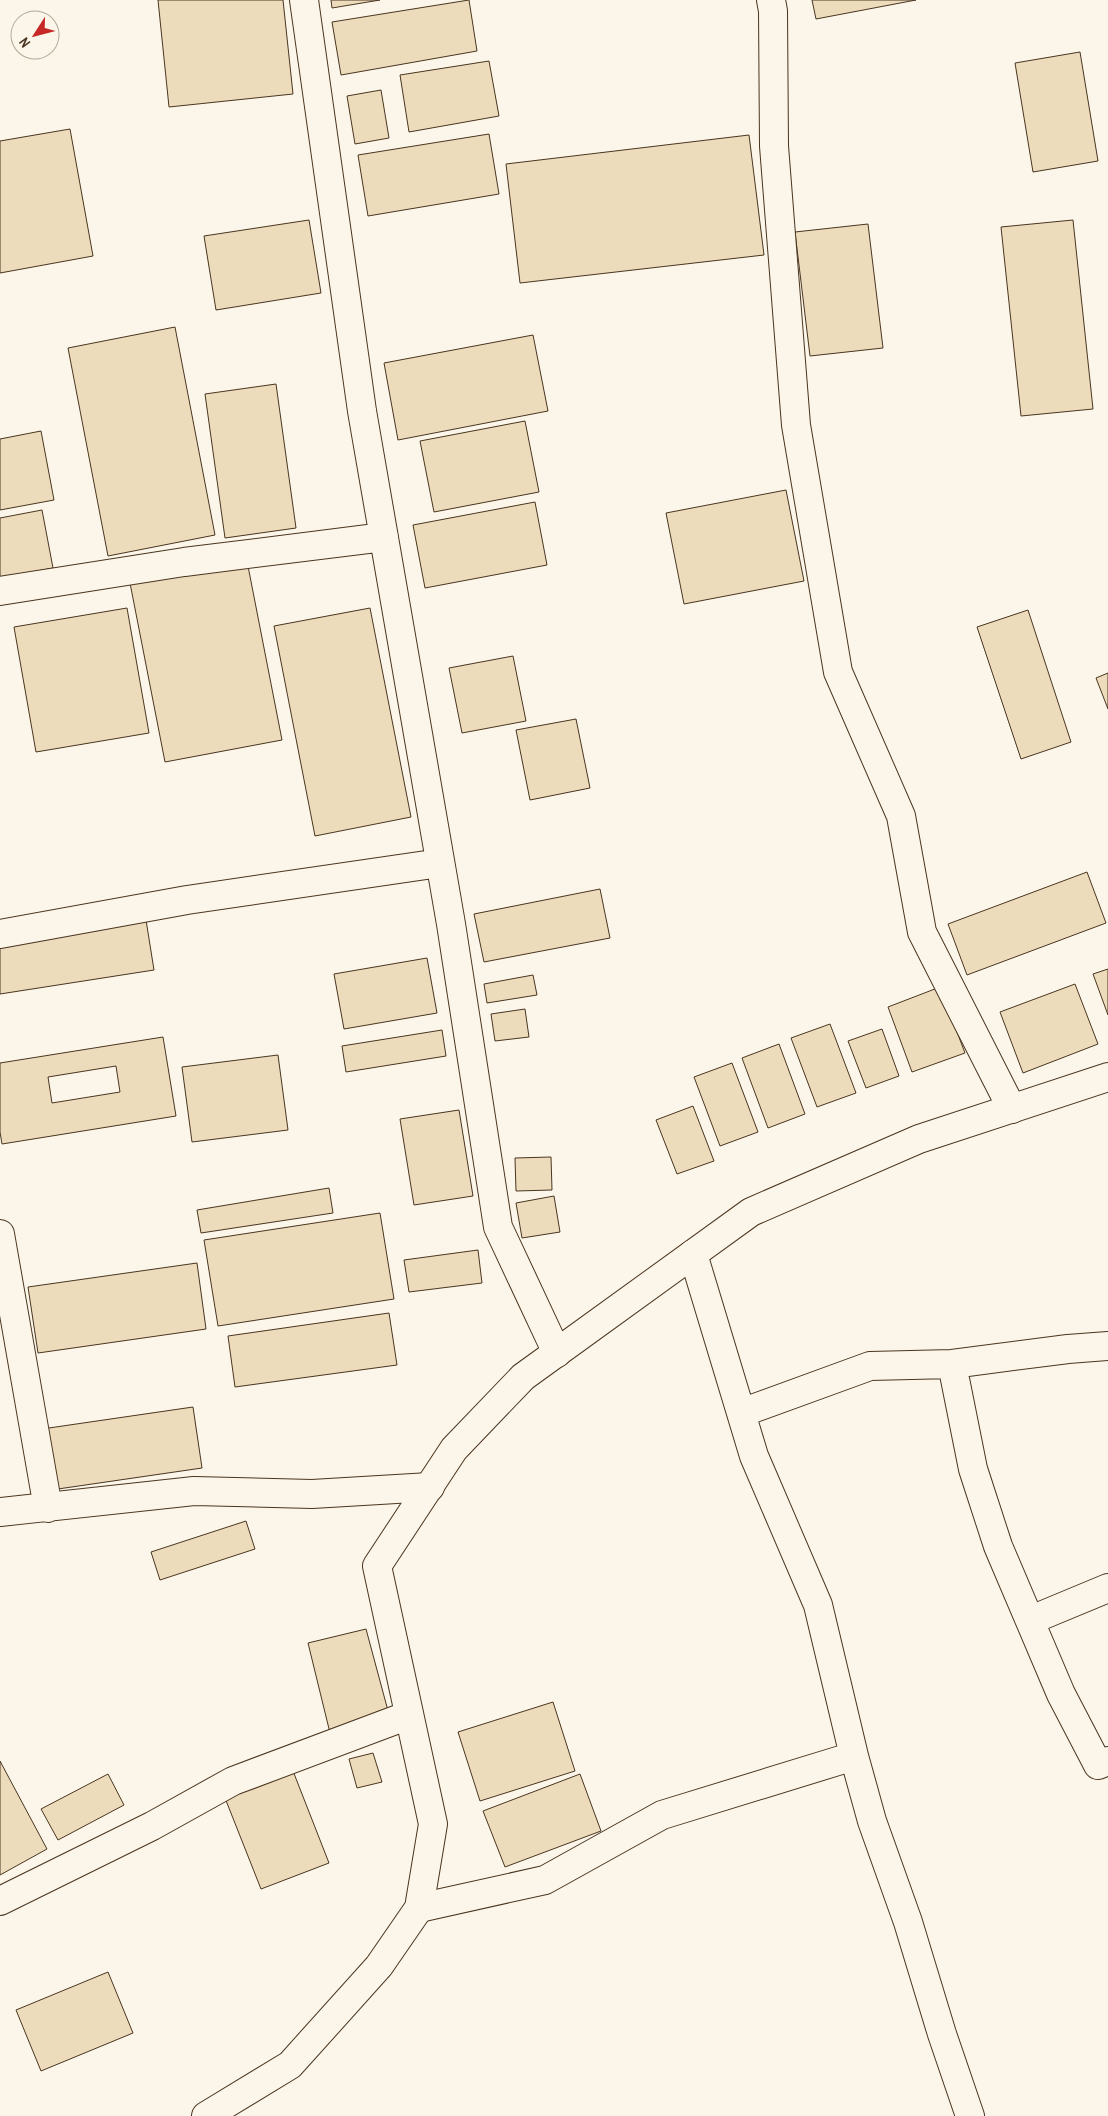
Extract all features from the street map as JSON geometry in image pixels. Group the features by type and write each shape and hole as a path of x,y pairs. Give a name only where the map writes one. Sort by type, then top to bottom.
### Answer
{"street":[{"path":"304,0 360,391 440,863 498,1227 557,1353"},
{"path":"771,0 773,11 774,146 796,424 838,672 900,816 922,932 1012,1109"},
{"path":"0,591 184,562 384,537"},
{"path":"0,934 187,900 440,863"},
{"path":"206,2116 290,2065 379,1966 419,1908 432,1824 377,1566 454,1449 524,1377 751,1212 919,1139 1108,1077"},
{"path":"0,1234 48,1508"},
{"path":"693,1254 754,1456 818,1605 854,1756 872,1821 908,1922 942,2034 970,2116"},
{"path":"741,1413 870,1366 952,1364 1059,1350 1108,1346"},
{"path":"952,1364 973,1469 998,1546 1062,1694 1098,1765 1108,1761"},
{"path":"0,1512 194,1491 312,1494 430,1487"},
{"path":"1031,1620 1108,1588"},
{"path":"0,1901 152,1826 233,1781 409,1715"},
{"path":"419,1908 544,1880 662,1816 854,1756"}],"building":[{"path":"158,0 283,0 293,94 169,107"},
{"path":"331,0 380,0 332,8"},
{"path":"469,0 477,51 341,75 332,22"},
{"path":"812,0 916,0 816,19"},
{"path":"1080,52 1098,161 1033,172 1015,63"},
{"path":"489,61 499,116 409,132 400,75"},
{"path":"381,90 389,138 355,144 347,96"},
{"path":"70,129 93,256 0,273 0,141"},
{"path":"489,134 499,194 368,216 358,155"},
{"path":"749,135 764,255 520,283 506,164"},
{"path":"309,220 321,293 216,310 204,236"},
{"path":"1073,220 1093,409 1021,416 1001,227"},
{"path":"868,224 883,348 810,356 795,232"},
{"path":"175,327 215,535 108,556 68,348"},
{"path":"533,335 548,411 398,440 384,363"},
{"path":"276,384 296,528 225,538 205,394"},
{"path":"525,421 539,492 434,512 420,441"},
{"path":"41,431 54,500 0,510 0,439"},
{"path":"786,490 804,581 684,604 666,513"},
{"path":"535,502 547,565 425,588 413,525"},
{"path":"42,510 53,568 0,578 0,518"},
{"path":"247,561 282,740 165,762 130,583"},
{"path":"127,608 149,733 36,752 14,627"},
{"path":"370,608 411,817 315,836 274,626"},
{"path":"1028,610 1071,742 1021,759 977,627"},
{"path":"513,656 526,721 462,733 449,668"},
{"path":"1108,673 1108,709 1096,678"},
{"path":"576,719 590,788 530,800 516,730"},
{"path":"1087,872 1106,923 967,975 948,924"},
{"path":"600,889 610,938 484,962 474,914"},
{"path":"146,920 154,970 0,994 0,942"},
{"path":"427,958 437,1013 344,1029 334,974"},
{"path":"1108,969 1108,1015 1093,974"},
{"path":"533,975 537,995 487,1003 484,984"},
{"path":"1075,984 1098,1044 1023,1073 1000,1012"},
{"path":"940,987 965,1053 912,1072 888,1007"},
{"path":"525,1009 529,1037 495,1041 491,1014"},
{"path":"830,1024 856,1093 817,1107 791,1038"},
{"path":"882,1029 899,1076 866,1088 848,1041"},
{"path":"442,1030 446,1056 346,1072 342,1046"},
{"path":"163,1037 176,1116 2,1144 0,1132 0,1063","holes":["116,1066 120,1092 52,1103 48,1077"]},
{"path":"779,1044 805,1114 768,1128 742,1058"},
{"path":"278,1055 288,1130 192,1142 182,1067"},
{"path":"732,1063 758,1132 720,1146 694,1077"},
{"path":"693,1106 714,1161 677,1174 656,1120"},
{"path":"459,1110 473,1196 414,1205 400,1119"},
{"path":"551,1157 552,1190 516,1191 515,1158"},
{"path":"329,1188 333,1213 201,1233 197,1210"},
{"path":"554,1196 560,1232 522,1238 516,1203"},
{"path":"380,1213 394,1299 218,1326 204,1240"},
{"path":"478,1250 482,1283 409,1292 404,1260"},
{"path":"197,1263 206,1329 38,1353 28,1287"},
{"path":"389,1313 397,1365 235,1387 228,1336"},
{"path":"193,1407 202,1468 51,1490 42,1429"},
{"path":"246,1521 255,1549 160,1580 151,1552"},
{"path":"366,1629 391,1722 331,1737 308,1643"},
{"path":"553,1702 575,1771 480,1801 458,1732"},
{"path":"373,1753 382,1782 357,1788 349,1759"},
{"path":"0,1761 47,1849 0,1875"},
{"path":"293,1771 329,1863 261,1889 225,1798"},
{"path":"108,1774 124,1805 58,1840 41,1809"},
{"path":"580,1774 601,1831 505,1867 483,1811"},
{"path":"108,1972 133,2033 41,2071 16,2010"}]}
